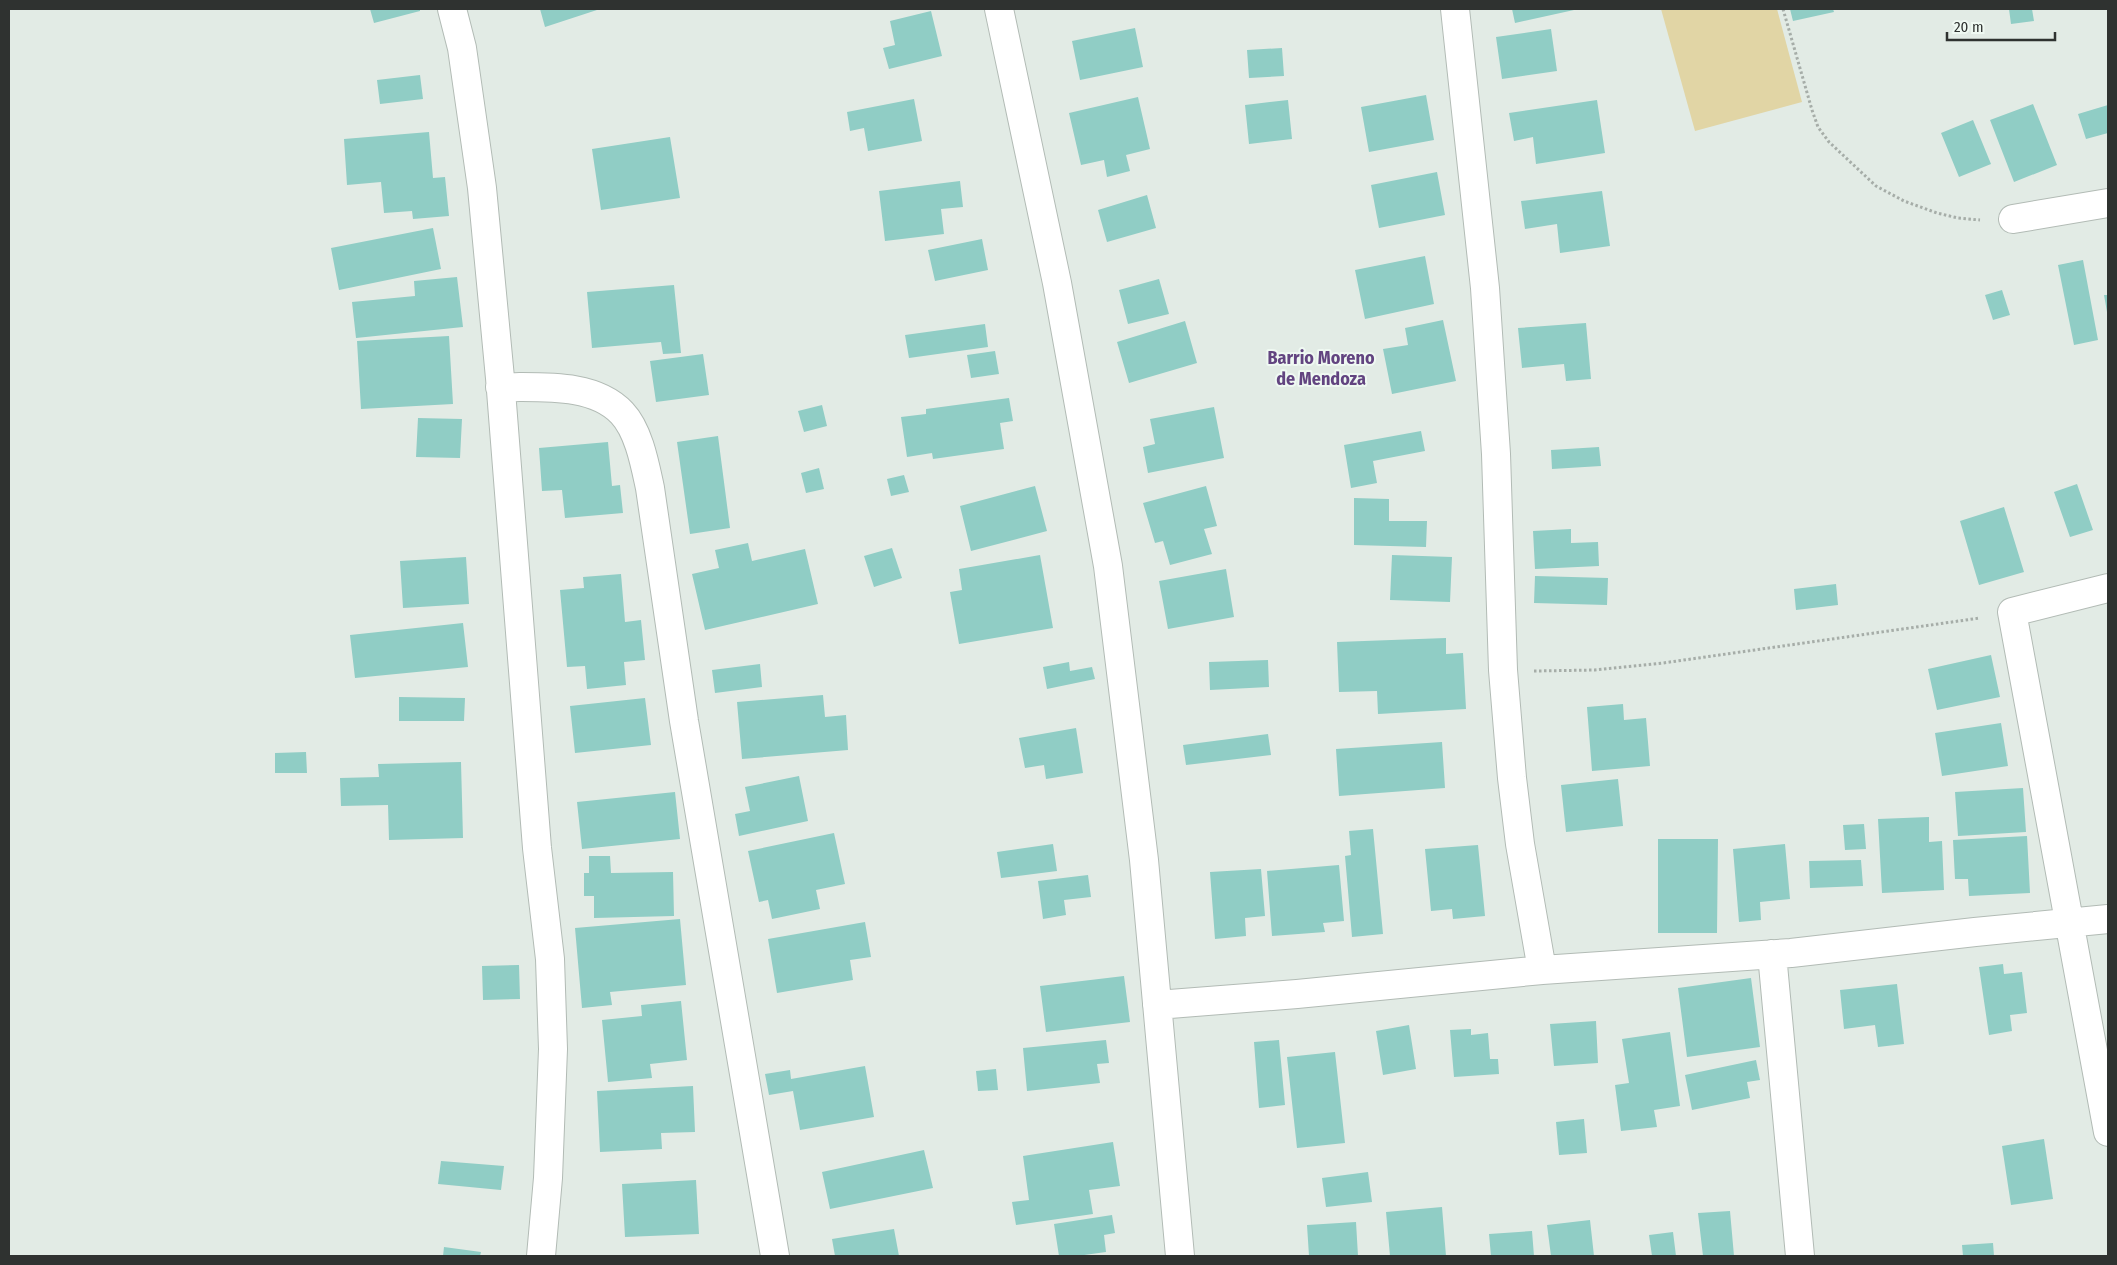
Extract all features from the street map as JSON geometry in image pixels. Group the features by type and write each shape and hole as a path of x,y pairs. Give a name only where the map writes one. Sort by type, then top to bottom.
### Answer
{"street":[{"path":"452,9 462,48 482,188 537,848 550,959 553,1050 548,1178 541,1256"},
{"path":"999,9 1057,283 1108,566 1144,860 1180,1256"},
{"path":"1455,9 1485,288 1496,454 1503,670 1520,844 1542,970"},
{"path":"2014,219 2108,203"},
{"path":"500,387 553,388 586,393 601,398 622,413 643,454 650,488 684,722 775,1256"},
{"path":"2108,588 2012,612 2108,1132"},
{"path":"1157,1004 1307,993 1542,970 1772,954 2108,919"},
{"path":"1772,954 1800,1256"}],"path":[{"path":"1783,9 1818,128 1855,168 1876,186 1904,201 1937,213 1958,218 2014,219"},
{"path":"1503,670 1595,670 1663,663 1944,624 2012,612"}],"shaded area":[{"path":"1661,9 1777,9 1802,102 1695,131"}],"building":[{"path":"370,9 420,9 420,11 374,23"},
{"path":"540,9 600,9 545,27"},
{"path":"1512,9 1574,9 1574,10 1515,23"},
{"path":"1790,9 1833,9 1834,12 1793,21"},
{"path":"2009,9 2032,9 2034,21 2011,24"},
{"path":"931,11 942,56 889,69 883,48 895,45 890,21"},
{"path":"1135,28 1143,67 1080,80 1072,41"},
{"path":"1551,29 1557,71 1502,79 1496,37"},
{"path":"1282,48 1284,76 1249,78 1247,50"},
{"path":"420,75 423,99 380,104 377,80"},
{"path":"1426,95 1434,140 1369,152 1361,107"},
{"path":"1138,97 1150,149 1126,155 1130,171 1107,177 1104,160 1081,165 1069,113"},
{"path":"914,99 922,141 868,151 864,128 850,131 847,112"},
{"path":"1288,100 1292,139 1249,144 1245,105"},
{"path":"1597,100 1605,153 1536,164 1533,137 1514,141 1509,113"},
{"path":"2033,104 2057,165 2014,182 1990,120"},
{"path":"2108,105 2108,133 2086,139 2078,114"},
{"path":"1973,120 1991,164 1959,177 1941,133"},
{"path":"429,132 433,178 445,177 449,216 413,219 412,211 384,213 381,182 347,185 344,139"},
{"path":"670,137 680,198 601,210 592,149"},
{"path":"1437,172 1445,215 1379,228 1371,185"},
{"path":"960,181 963,207 941,209 944,234 885,241 879,191"},
{"path":"1602,191 1610,246 1560,253 1557,224 1525,229 1521,201"},
{"path":"1147,195 1156,228 1107,242 1098,210"},
{"path":"433,228 441,269 339,290 331,248"},
{"path":"982,239 988,270 935,281 928,250"},
{"path":"1425,256 1434,304 1365,319 1355,270"},
{"path":"2083,260 2098,340 2074,345 2058,265"},
{"path":"457,277 463,327 356,338 352,302 415,296 414,281"},
{"path":"1159,279 1169,314 1128,324 1119,290"},
{"path":"674,285 681,353 663,354 661,342 592,348 587,292"},
{"path":"2002,290 2010,315 1993,320 1985,295"},
{"path":"2104,295 2108,295 2108,312 2107,312"},
{"path":"1443,320 1456,381 1392,394 1383,349 1408,345 1405,328"},
{"path":"1185,321 1197,363 1129,383 1117,342"},
{"path":"1586,323 1591,379 1566,381 1564,364 1522,368 1518,328"},
{"path":"985,324 988,347 909,358 905,335"},
{"path":"449,336 453,404 361,409 357,341"},
{"path":"995,351 999,374 971,378 967,355"},
{"path":"703,354 709,395 656,402 650,361"},
{"path":"1009,398 1013,421 1000,423 1004,449 933,459 932,453 907,457 901,417 926,414 926,409"},
{"path":"822,405 827,426 804,432 798,411"},
{"path":"1214,407 1224,458 1148,473 1143,447 1155,444 1150,419"},
{"path":"418,418 462,419 460,458 416,457"},
{"path":"1421,431 1425,451 1373,461 1377,483 1351,488 1344,445"},
{"path":"718,436 730,528 690,534 677,442"},
{"path":"608,442 612,486 620,485 623,513 565,518 562,490 542,491 539,448"},
{"path":"1599,447 1601,466 1552,469 1551,450"},
{"path":"819,468 824,489 806,493 801,473"},
{"path":"904,475 909,492 891,496 887,479"},
{"path":"2077,484 2093,530 2070,537 2054,492"},
{"path":"1035,486 1047,531 971,551 960,506"},
{"path":"1206,486 1217,526 1204,529 1212,554 1170,565 1163,541 1155,543 1143,503"},
{"path":"1354,498 1389,499 1389,521 1427,521 1426,547 1354,545"},
{"path":"2004,507 2024,572 1979,585 1960,521"},
{"path":"1571,529 1571,543 1598,542 1599,566 1535,569 1533,531"},
{"path":"748,543 752,561 805,549 818,604 705,630 692,574 719,568 715,550"},
{"path":"892,548 902,578 874,587 864,556"},
{"path":"1040,555 1053,628 959,644 950,592 962,590 959,569"},
{"path":"1392,555 1452,557 1450,602 1390,600"},
{"path":"466,557 469,604 403,608 400,561"},
{"path":"1226,569 1234,617 1168,629 1159,581"},
{"path":"621,574 625,622 641,620 645,660 624,662 626,685 587,689 585,666 567,667 560,590 584,588 583,577"},
{"path":"1535,576 1608,578 1607,605 1534,603"},
{"path":"1836,584 1838,605 1796,610 1794,589"},
{"path":"463,623 468,667 355,678 350,635"},
{"path":"1446,638 1446,654 1463,653 1466,709 1378,714 1377,691 1339,692 1337,642"},
{"path":"1991,655 2000,697 1937,710 1928,669"},
{"path":"1268,660 1269,687 1210,690 1209,662"},
{"path":"1069,662 1070,671 1092,667 1095,679 1047,689 1043,667"},
{"path":"760,664 762,687 715,693 712,670"},
{"path":"823,695 825,717 846,715 848,750 742,759 737,702"},
{"path":"399,697 465,698 464,721 399,721"},
{"path":"645,698 651,745 575,753 570,706"},
{"path":"1623,704 1624,720 1646,718 1650,766 1592,771 1587,707"},
{"path":"2001,723 2008,766 1942,776 1935,733"},
{"path":"1076,728 1083,773 1046,779 1044,765 1025,768 1019,738"},
{"path":"1268,734 1271,755 1186,765 1183,745"},
{"path":"1442,742 1445,788 1339,796 1336,749"},
{"path":"306,752 307,773 275,773 275,753"},
{"path":"461,762 463,838 389,840 388,805 341,806 340,778 379,777 378,764"},
{"path":"799,776 808,821 739,836 735,814 750,811 745,787"},
{"path":"1618,779 1623,826 1566,832 1561,785"},
{"path":"2023,788 2026,832 1958,836 1955,792"},
{"path":"675,792 680,839 582,849 577,802"},
{"path":"1929,817 1929,842 1942,841 1944,890 1882,893 1878,819"},
{"path":"1864,824 1866,849 1845,850 1843,825"},
{"path":"1373,829 1383,934 1352,937 1345,856 1351,855 1349,831"},
{"path":"834,833 845,884 816,890 820,909 772,919 768,900 759,902 748,851"},
{"path":"2027,836 2030,893 1969,896 1968,879 1955,879 1953,840"},
{"path":"1658,839 1718,839 1717,933 1658,933"},
{"path":"1053,844 1057,871 1001,878 997,852"},
{"path":"1785,844 1790,899 1760,902 1761,920 1739,922 1733,849"},
{"path":"1478,845 1485,916 1453,919 1452,909 1431,911 1425,849"},
{"path":"589,856 610,856 611,873 673,872 674,916 594,918 594,896 584,896 584,873 589,873"},
{"path":"1861,860 1863,886 1810,888 1809,861"},
{"path":"1339,865 1344,921 1323,923 1325,932 1272,936 1267,871"},
{"path":"1261,869 1265,916 1245,918 1246,936 1215,939 1210,872"},
{"path":"1088,875 1091,897 1064,900 1066,915 1043,919 1038,881"},
{"path":"680,919 686,985 610,992 612,1005 582,1008 575,928"},
{"path":"865,922 871,957 850,960 853,980 777,993 768,939"},
{"path":"2003,964 2004,974 2022,972 2027,1013 2010,1015 2012,1031 1989,1035 1979,967"},
{"path":"519,965 520,999 483,1000 482,966"},
{"path":"1124,976 1130,1022 1046,1032 1040,986"},
{"path":"1751,978 1760,1047 1687,1057 1678,988"},
{"path":"1897,984 1904,1044 1878,1047 1875,1025 1844,1029 1840,990"},
{"path":"681,1001 687,1060 650,1064 652,1078 608,1082 602,1020 642,1016 641,1005"},
{"path":"1596,1021 1598,1063 1554,1066 1550,1024"},
{"path":"1409,1025 1416,1069 1383,1075 1376,1031"},
{"path":"1471,1029 1471,1035 1488,1033 1490,1059 1498,1059 1499,1074 1454,1077 1450,1030"},
{"path":"1670,1032 1680,1106 1654,1110 1657,1127 1621,1131 1615,1085 1629,1083 1622,1039"},
{"path":"1106,1040 1109,1063 1097,1064 1100,1083 1027,1091 1023,1048"},
{"path":"1279,1040 1285,1105 1259,1108 1254,1042"},
{"path":"1335,1052 1345,1143 1297,1148 1287,1057"},
{"path":"1756,1060 1760,1080 1747,1082 1750,1098 1692,1110 1685,1075"},
{"path":"865,1066 874,1117 800,1130 793,1091 769,1095 765,1074 790,1070 791,1079"},
{"path":"996,1069 998,1090 978,1091 976,1071"},
{"path":"693,1086 695,1132 661,1133 662,1149 600,1152 597,1091"},
{"path":"1584,1119 1587,1153 1559,1155 1556,1122"},
{"path":"2044,1139 2053,1199 2011,1205 2002,1146"},
{"path":"1113,1142 1120,1186 1089,1190 1093,1214 1016,1225 1012,1202 1029,1200 1023,1156"},
{"path":"924,1150 933,1188 830,1209 822,1172"},
{"path":"441,1161 504,1166 501,1190 438,1184"},
{"path":"1368,1172 1372,1202 1326,1207 1322,1178"},
{"path":"696,1180 699,1234 625,1237 622,1184"},
{"path":"1442,1207 1446,1256 1390,1256 1386,1212"},
{"path":"1730,1211 1734,1256 1703,1256 1698,1213"},
{"path":"1112,1215 1115,1233 1104,1235 1106,1252 1077,1256 1059,1256 1054,1224"},
{"path":"1590,1220 1594,1256 1551,1256 1547,1225"},
{"path":"1356,1222 1358,1256 1309,1256 1307,1225"},
{"path":"894,1229 899,1256 835,1256 832,1239"},
{"path":"1532,1231 1534,1256 1491,1256 1489,1234"},
{"path":"1673,1232 1676,1256 1652,1256 1649,1235"},
{"path":"1993,1243 1994,1256 1963,1256 1962,1245"},
{"path":"444,1247 481,1252 480,1256 443,1256"}],"district":[{"name":"Barrio Moreno de Mendoza","path":"1321,368"}]}
